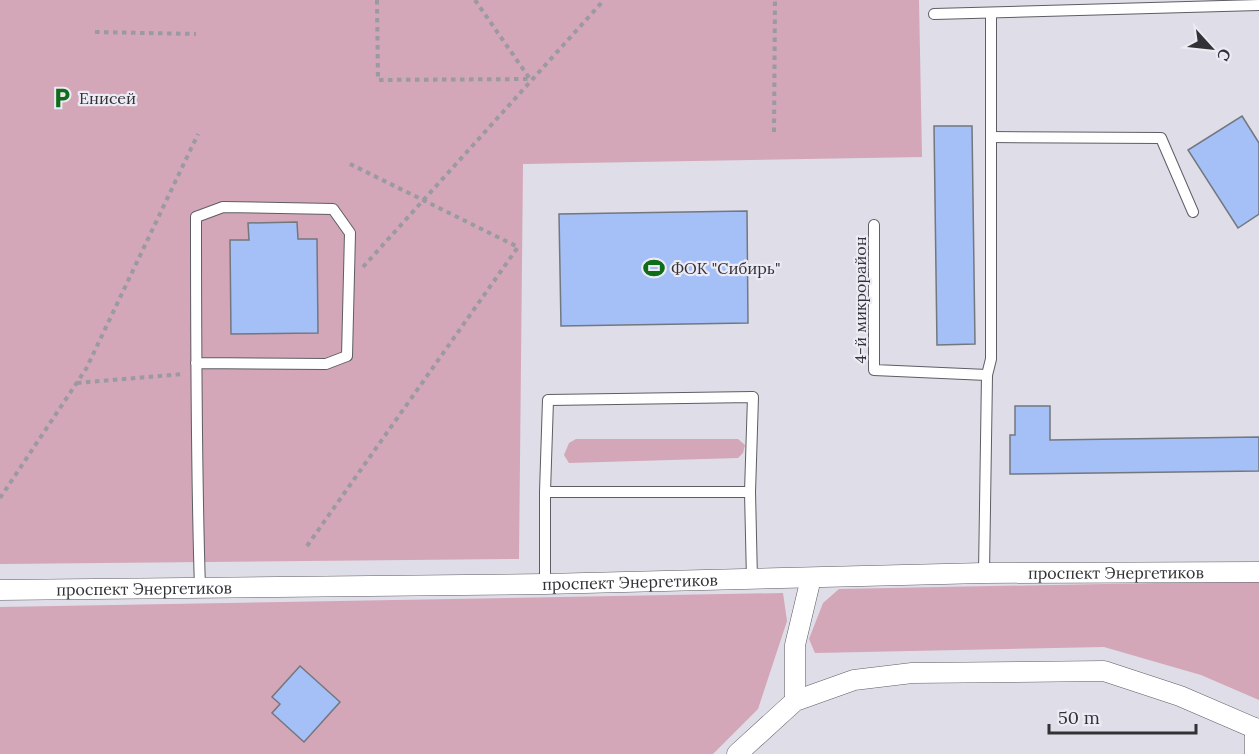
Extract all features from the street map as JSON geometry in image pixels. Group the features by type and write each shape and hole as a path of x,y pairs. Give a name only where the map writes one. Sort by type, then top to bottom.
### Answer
{"street":[{"name":"проспект Энергетиков","path":"0,590 545,584 984,573 1259,572"},
{"path":"795,701 795,645 811,578"},
{"path":"737,754 795,701 854,680 912,673 1104,671 1180,696 1257,729 1255,754"}],"lane":[{"path":"934,15 1259,5"},
{"path":"984,573 987,375 991,359 992,13"},
{"path":"991,137 1161,138 1192,212"},
{"path":"196,363 326,364 347,356 350,233 333,209 223,207 196,217 196,363 200,588"},
{"name":"4-й микрорайон","path":"874,225 874,370 987,375"},
{"path":"545,584 548,400 753,397 750,492 752,580"},
{"path":"545,492 750,492"}],"path":[{"path":"377,0 378,80 530,80"},
{"path":"475,0 530,80"},
{"path":"357,273 604,0"},
{"path":"774,132 775,0"},
{"path":"95,32 196,34"},
{"path":"0,498 86,369 198,134"},
{"path":"307,546 518,247 348,163"},
{"path":"77,383 183,374"}],"shaded area":[{"path":"0,0 919,0 922,157 523,164 519,559 0,564"},
{"path":"576,439 738,439 745,445 743,453 738,458 569,463 564,455 569,443"},
{"path":"1259,581 1259,700 1201,675 1104,647 815,653 809,639 823,603 839,589"},
{"path":"783,593 787,621 758,709 713,754 0,754 0,607"}],"building":[{"path":"1242,116 1259,143 1259,214 1238,228 1188,150"},
{"path":"934,126 972,126 975,344 937,345"},
{"name":"ФОК \"Сибирь\"","path":"747,211 748,323 561,326 559,214"},
{"path":"297,222 298,239 317,239 318,333 231,334 230,240 249,240 248,223"},
{"path":"1015,406 1050,406 1050,440 1259,437 1259,471 1010,474 1010,435 1015,435"},
{"path":"300,666 340,702 304,742 272,713 280,704 272,697"}],"place":[{"name":"Енисей","path":"62,98"},
{"name":"ФОК \"Сибирь\"","path":"654,268"}]}
